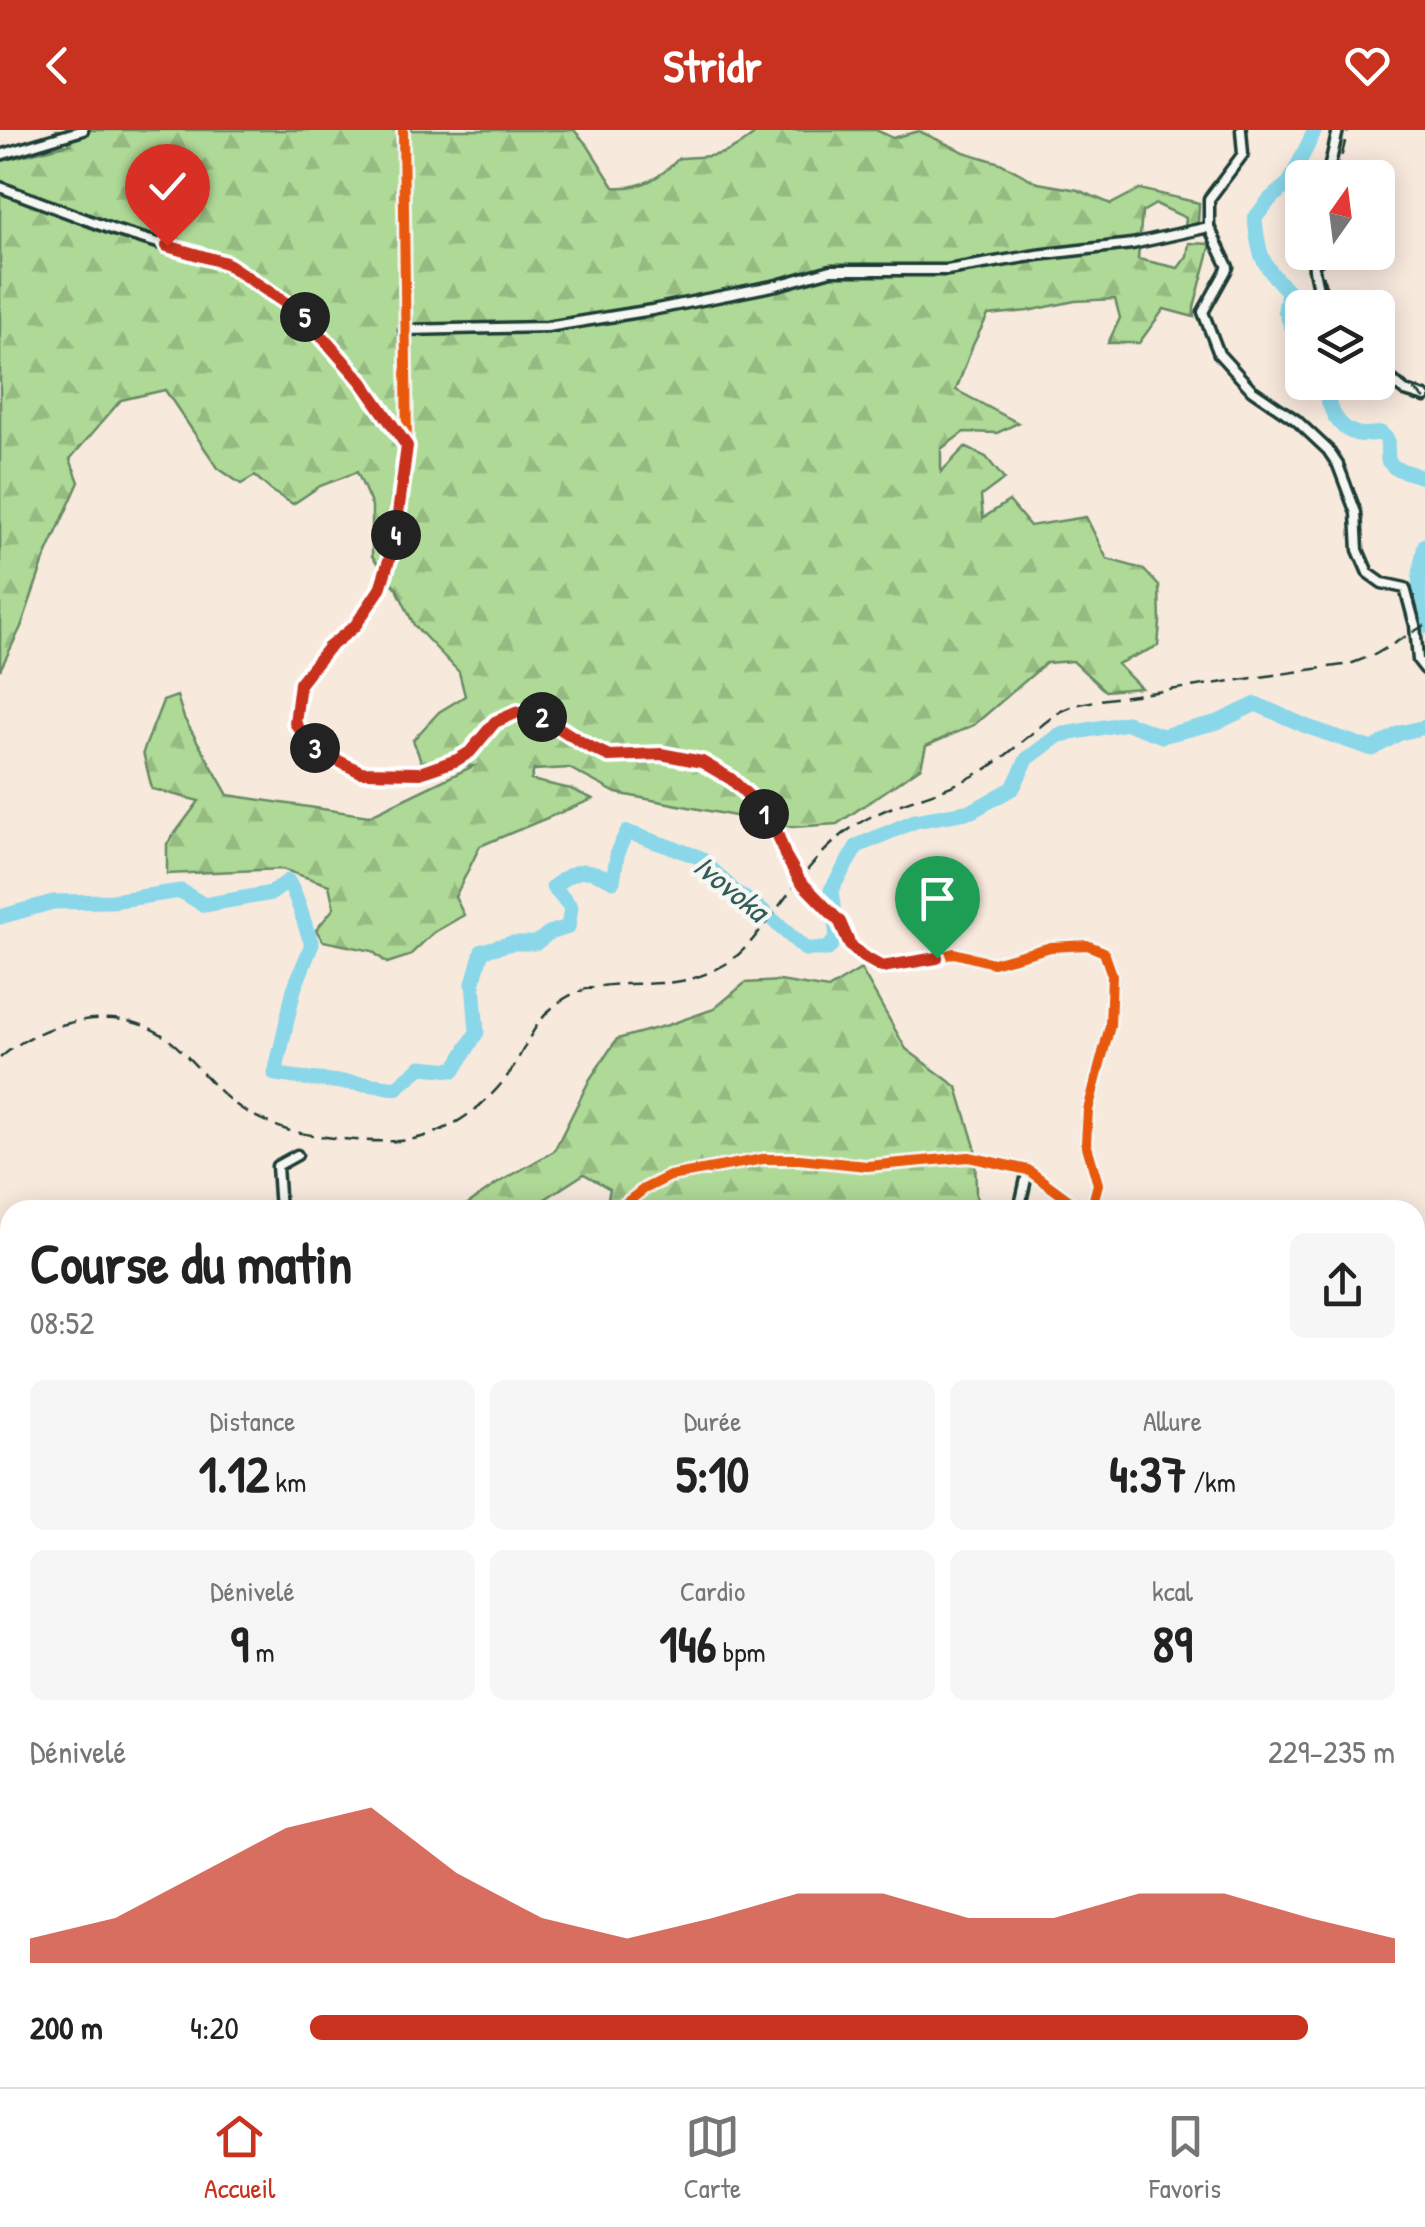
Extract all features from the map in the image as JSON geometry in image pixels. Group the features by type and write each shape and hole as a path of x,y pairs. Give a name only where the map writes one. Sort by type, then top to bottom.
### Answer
{"street":[{"path":"0,154 83,130"},
{"path":"403,130 407,446 394,544 380,589 355,626 328,648 300,683 295,723 316,750 361,772 420,773 457,760 470,752 495,722 518,712 540,716 609,756 661,754 702,762 731,779 754,801 776,830 800,881 840,922 850,945 882,967 954,952 993,963 1051,947 1087,945 1104,952 1112,974 1110,1026 1088,1110 1086,1143 1098,1184 1094,1200"},
{"path":"1241,130 1243,154 1209,199 1210,227 1228,267 1203,312 1219,354 1252,390 1296,420 1338,465 1356,513 1358,550 1368,574 1382,583 1405,588 1415,625 1418,660 1425,669"},
{"path":"1332,160 1338,130"},
{"path":"0,187 114,230 226,263 302,314 362,382 407,446"},
{"path":"404,330 546,328 777,285 831,270 947,270 1132,244 1210,227"},
{"path":"1395,383 1405,391 1425,397"},
{"path":"279,1200 277,1166 297,1155"},
{"path":"630,1200 670,1176 763,1159 867,1166 969,1157 1028,1170 1069,1200"},
{"path":"1021,1200 1028,1170"}],"green space":[{"path":"57,130 574,130 614,187 650,181 679,158 730,150 759,130 876,130 893,138 919,131 1000,163 1038,183 1078,190 1111,204 1140,189 1199,203 1198,224 1185,227 1186,218 1156,204 1142,212 1138,259 1178,268 1187,256 1189,243 1211,244 1194,317 1164,309 1139,343 1108,343 1120,318 1115,299 1075,301 988,315 956,390 1018,423 997,433 964,432 941,449 941,472 965,447 986,457 1004,479 981,496 983,518 1009,501 1030,526 1086,517 1107,559 1143,569 1159,586 1158,646 1117,664 1141,688 1105,691 1073,661 1046,663 974,725 926,746 921,767 837,824 792,827 616,793 569,768 534,770 531,780 571,789 593,799 480,846 455,897 464,915 433,933 409,956 387,963 372,951 323,941 316,930 334,908 329,885 282,869 167,874 167,844 199,801 152,789 143,752 163,701 177,696 184,718 228,795 369,816 473,766 421,761 413,740 439,712 465,696 459,672 414,625 397,589 372,556 372,506 357,472 320,486 293,504 255,476 241,484 218,468 165,390 121,400 70,459 79,482 0,670 0,161 70,144"},
{"path":"861,969 906,1049 957,1087 975,1147 979,1200 607,1200 610,1189 584,1174 544,1200 473,1200 554,1151 590,1079 617,1039 714,1009 745,983 780,981 828,989"}],"waterway":[{"path":"1287,290 1263,259 1255,218 1289,183 1315,130"},
{"path":"1329,400 1337,419 1348,430 1358,434 1381,433 1387,439 1388,461 1395,468 1425,478"},
{"path":"1425,545 1419,586 1425,626"},
{"name":"Ivovoka","path":"0,917 53,902 112,901 181,891 204,905 272,893 288,881 312,944 294,989 275,1074 396,1088 421,1067 454,1070 477,1032 473,983 482,951 512,943 536,943 549,933 568,927 571,907 553,887 582,871 613,881 618,850 627,832 699,857 805,949 828,949 837,937 831,890 857,846 915,821 972,811 1013,788 1027,759 1059,735 1127,723 1162,736 1218,722 1256,704 1372,749 1400,733 1425,727"}],"railway":[{"path":"1340,160 1348,130"},
{"path":"1322,270 1327,290"},
{"path":"1395,374 1425,399"},
{"path":"0,1058 59,1026 82,1020 128,1021 168,1039 234,1104 281,1128 343,1139 416,1139 448,1127 489,1097 511,1071 537,1026 558,1003 585,989 681,981 724,965 749,943 811,865 846,832 877,814 977,774 1061,711 1100,700 1350,664 1376,654 1425,625"}],"cycle path":[{"path":"403,130 407,446 394,545 380,589 355,626 328,648 299,683 295,723 317,750 361,772 420,773 457,760 470,752 495,723 518,712 540,716 609,756 661,754 702,762 731,779 754,801 776,830 800,881 840,922 850,945 882,967 954,953 993,963 1051,947 1087,945 1104,952 1112,975 1110,1026 1088,1110 1086,1143 1098,1184 1094,1200"},
{"path":"630,1200 670,1176 763,1159 867,1166 969,1157 1028,1170 1069,1200"}],"route":[{"path":"167,246 226,263 302,314 362,382 407,446 394,544 380,589 355,626 328,648 300,683 295,723 316,750 361,772 420,773 470,752 495,722 518,712 540,716 609,756 661,754 702,762 731,779 754,801 776,830 800,881 840,922 850,945 862,956 882,967 937,958"}]}
